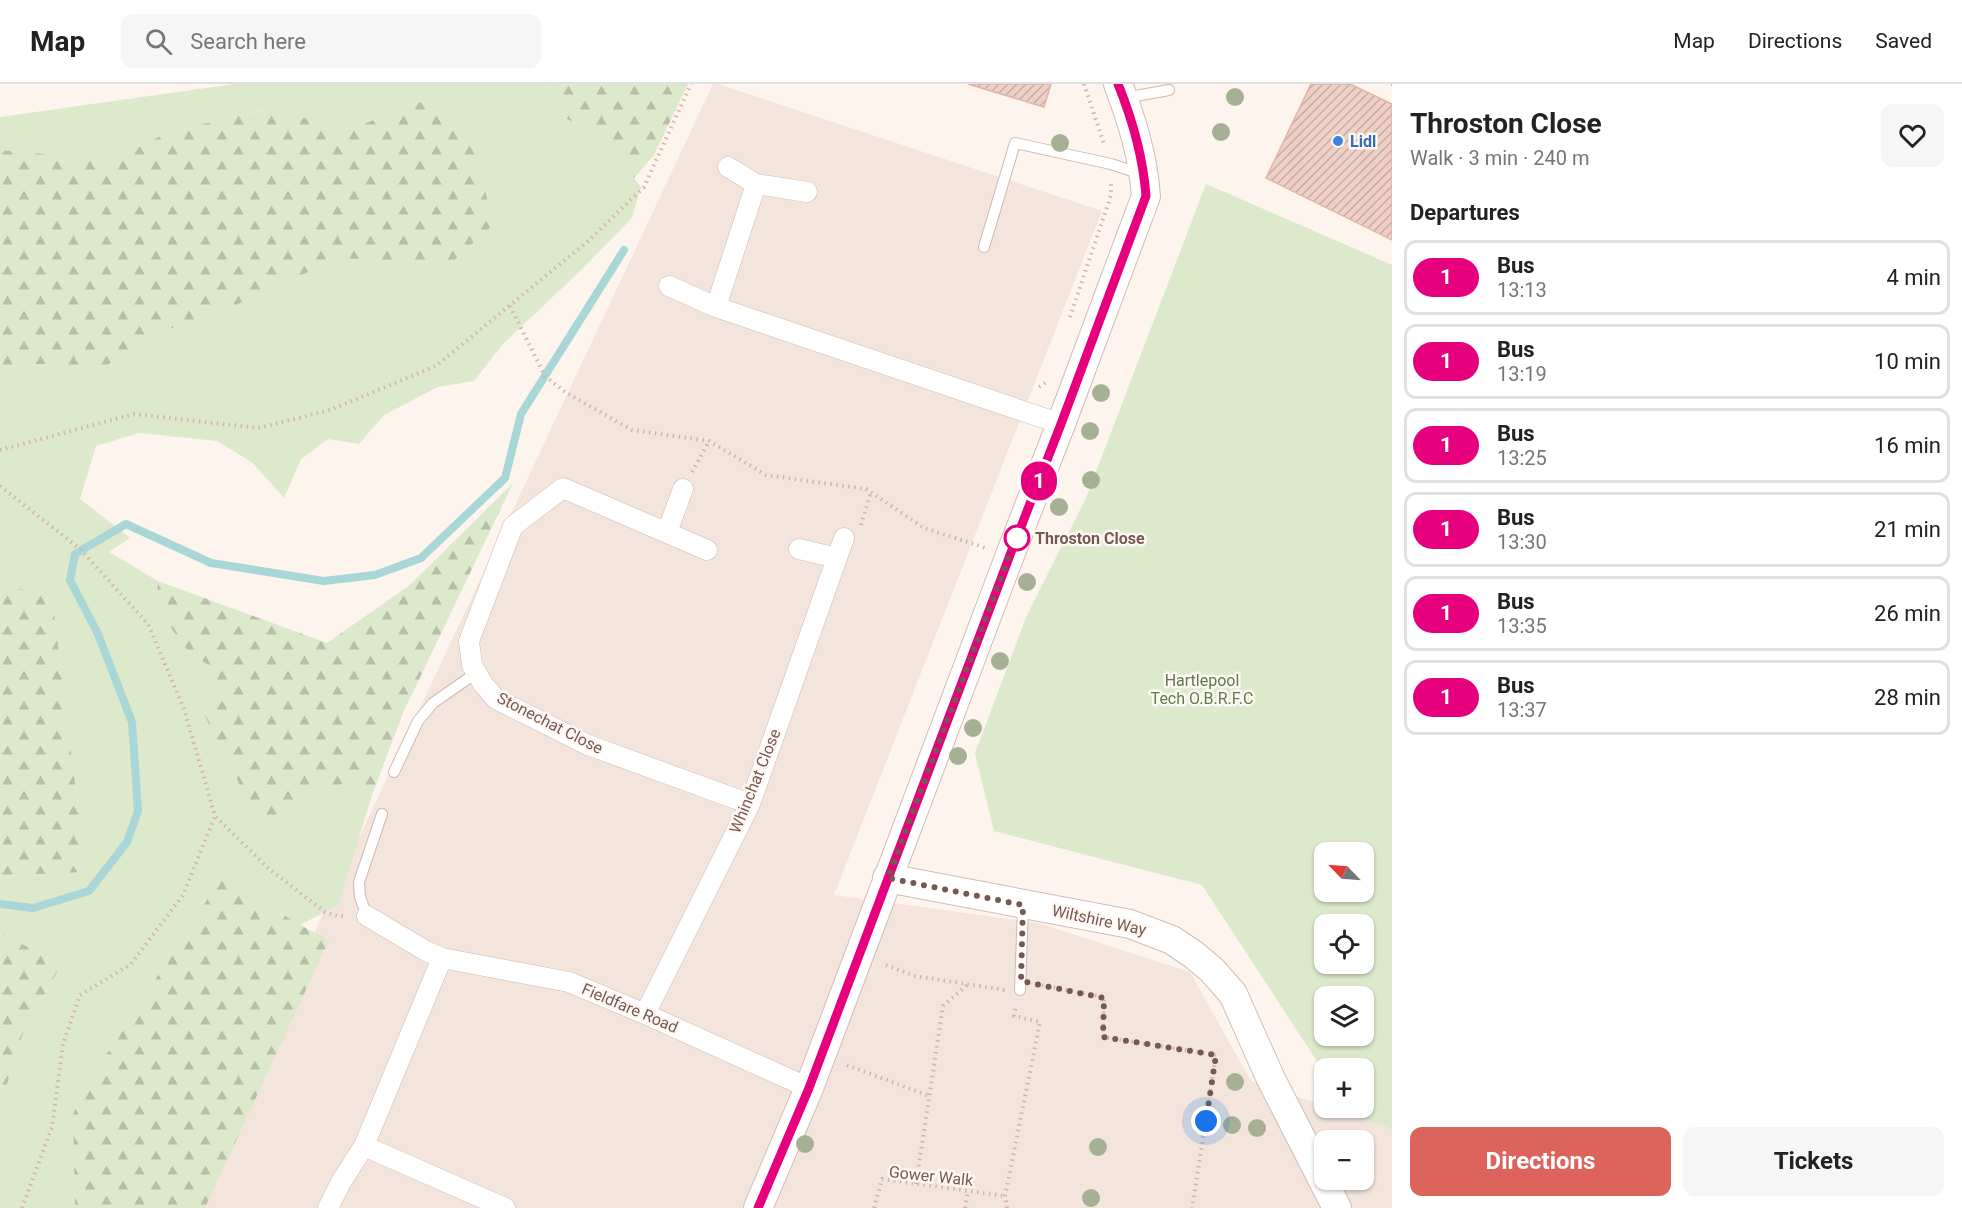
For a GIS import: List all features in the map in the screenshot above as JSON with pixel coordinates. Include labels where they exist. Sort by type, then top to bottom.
[{"type":"street","points":[[758,1208],[809,1088],[1146,196],[1134,127],[1121,91]]},
{"type":"street","points":[[728,167],[756,184],[807,192]]},
{"type":"street","points":[[716,307],[756,184]]},
{"type":"street","points":[[669,286],[716,307],[1061,424]]},
{"type":"street","name":"Stonechat Close","points":[[707,550],[563,488],[513,526],[469,641],[472,665],[483,684],[496,699],[588,745],[750,804]]},
{"type":"street","points":[[667,532],[683,489]]},
{"type":"street","name":"Whinchat Close","points":[[645,1014],[750,804],[844,538]]},
{"type":"street","points":[[799,549],[837,558]]},
{"type":"street","name":"Wiltshire Way","points":[[888,878],[1130,924],[1172,940],[1212,970],[1233,994],[1270,1077],[1337,1208]]},
{"type":"street","name":"Fieldfare Road","points":[[367,916],[442,958],[569,982],[809,1088]]},
{"type":"street","points":[[328,1208],[341,1182],[364,1146],[442,958]]},
{"type":"street","points":[[364,1146],[505,1208]]},
{"type":"lane","points":[[1121,91],[1169,90]]},
{"type":"lane","points":[[984,247],[1016,143],[1111,164],[1144,175]]},
{"type":"lane","points":[[394,772],[418,721],[433,703],[476,673]]},
{"type":"lane","points":[[367,916],[360,897],[359,882],[382,814]]},
{"type":"lane","points":[[1020,988],[1023,905]]},
{"type":"path","points":[[0,450],[134,414],[258,428],[330,410],[436,366],[586,242],[644,187],[692,84]]},
{"type":"path","points":[[1067,325],[1110,195],[1111,164],[1084,84]]},
{"type":"path","points":[[510,306],[545,376],[565,392],[632,430],[709,441],[766,475],[866,489],[924,528],[1010,555]]},
{"type":"path","points":[[1039,387],[1048,382],[1052,370]]},
{"type":"path","points":[[683,489],[709,441]]},
{"type":"path","points":[[0,486],[80,549],[148,624],[184,709],[215,816],[268,868],[325,912],[337,916],[367,916]]},
{"type":"path","points":[[844,538],[862,524],[871,492]]},
{"type":"path","points":[[22,1208],[52,1127],[63,1044],[80,994],[131,964],[183,894],[215,816]]},
{"type":"path","points":[[886,965],[915,976],[968,984],[1104,998],[1103,1037],[1216,1055],[1192,1208]]},
{"type":"path","points":[[916,1184],[943,1006],[968,984]]},
{"type":"path","points":[[1007,1208],[1005,1196],[1040,1022],[1014,1016],[1020,988]]},
{"type":"path","points":[[847,1065],[929,1096]]},
{"type":"path","name":"Gower Walk","points":[[874,1208],[882,1179],[1005,1196]]},
{"type":"path","points":[[965,1208],[968,1191]]},
{"type":"shaded area","points":[[713,84],[1102,211],[834,895],[1038,923],[1190,972],[1251,1081],[1314,1102],[1314,1118],[1360,1118],[1392,1129],[1392,1208],[185,1208]]},
{"type":"green space","points":[[235,84],[548,84],[565,118],[605,139],[641,187],[632,218],[502,345],[474,381],[438,387],[384,415],[359,444],[328,439],[301,459],[284,498],[253,463],[217,441],[139,433],[96,446],[80,499],[130,538],[109,552],[158,581],[156,607],[187,650],[219,673],[279,821],[308,791],[359,781],[372,795],[338,905],[300,925],[222,878],[86,1086],[73,1114],[75,1208],[0,1208],[0,1106],[23,1033],[61,965],[0,932],[0,876],[86,872],[52,596],[0,584],[0,379],[36,364],[106,366],[157,332],[203,320],[339,257],[450,264],[429,99],[350,129],[267,109],[168,132],[114,160],[0,150],[0,117]]},
{"type":"green space","points":[[548,84],[688,84],[654,155],[634,178],[605,139],[565,118]]},
{"type":"green space","points":[[429,99],[472,131],[493,225],[450,264],[339,258],[203,320],[157,332],[106,366],[36,364],[0,379],[0,150],[114,160],[168,132],[268,109],[350,129]]},
{"type":"green space","name":"Hartlepool Tech O.B.R.F.C","points":[[1206,184],[1392,265],[1392,1129],[1359,1118],[1374,1118],[1374,1058],[1315,1058],[1202,885],[994,831],[975,753],[1027,615],[1086,498]]},
{"type":"green space","points":[[513,483],[403,713],[372,795],[359,781],[308,791],[279,821],[260,825],[205,716],[219,673],[187,650],[156,607],[158,581],[327,643],[410,585]]},
{"type":"green space","points":[[0,584],[52,596],[86,872],[0,876]]},
{"type":"green space","points":[[222,877],[329,940],[205,1208],[75,1208],[73,1114],[86,1086]]},
{"type":"green space","points":[[0,932],[61,965],[23,1033],[0,1106]]},
{"type":"building","points":[[968,84],[1051,84],[1044,107]]},
{"type":"building","name":"Lidl","points":[[1311,84],[1350,84],[1392,104],[1392,240],[1266,178]]},
{"type":"waterway","points":[[0,904],[33,908],[89,891],[127,842],[138,811],[132,722],[98,634],[70,580],[75,554],[126,524],[211,563],[324,581],[375,575],[421,558],[505,478],[521,414],[624,250]]},
{"type":"bus line","name":"1","points":[[758,1208],[809,1088],[1146,196],[1143,168],[1134,127],[1118,84]]},
{"type":"place","name":"Lidl","points":[[1338,141]]},
{"type":"place","name":"Throston Close","points":[[1017,538]]},
{"type":"route","points":[[1017,538],[1018,533],[888,878],[1023,905],[1021,981],[1104,998],[1103,1037],[1216,1055],[1206,1121]]}]
